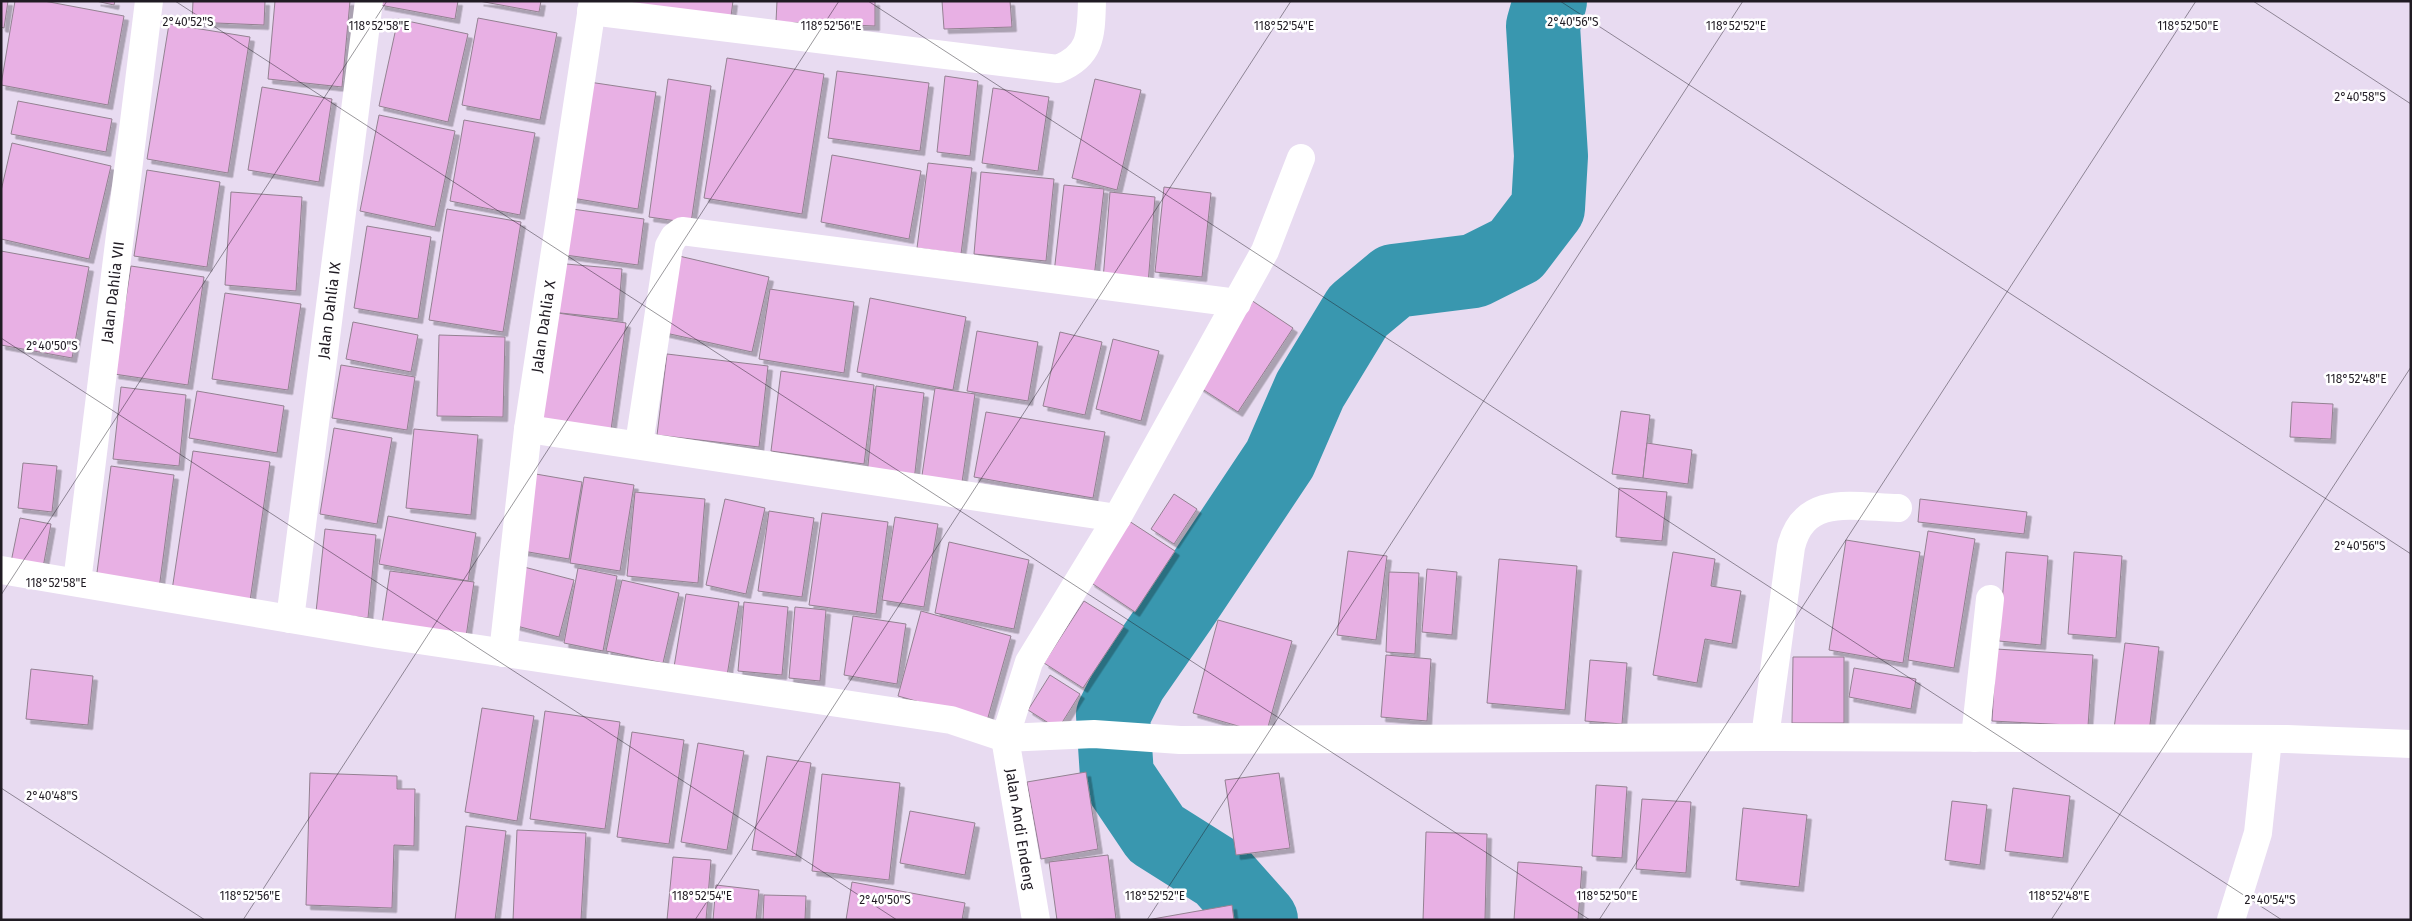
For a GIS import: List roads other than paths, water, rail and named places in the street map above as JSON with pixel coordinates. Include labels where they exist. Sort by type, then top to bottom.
[{"type":"street","name":"Jalan Dahlia VII","points":[[76,582],[149,1]]},
{"type":"street","name":"Jalan Dahlia IX","points":[[290,619],[369,1]]},
{"type":"street","points":[[592,6],[1058,70],[1075,62],[1091,35],[1092,1]]},
{"type":"street","name":"Jalan Dahlia X","points":[[502,653],[528,429],[592,6]]},
{"type":"street","points":[[1006,738],[1028,662],[1117,518],[1237,303],[1265,251],[1301,158]]},
{"type":"street","points":[[639,444],[669,246],[674,237],[682,232],[1237,303]]},
{"type":"street","points":[[528,429],[639,444],[1117,518]]},
{"type":"street","points":[[1765,737],[1792,547],[1801,523],[1814,512],[1827,506],[1898,508]]},
{"type":"street","points":[[1,570],[502,653],[951,720],[1006,738],[1094,734],[1180,740],[1765,737],[2268,740],[2411,744]]},
{"type":"street","points":[[1975,738],[1990,599]]},
{"type":"street","name":"Jalan Andi Endeng","points":[[1006,738],[1036,920]]},
{"type":"street","points":[[2231,920],[2258,832],[2268,740]]},
{"type":"waterway","points":[[1261,920],[1221,875],[1156,834],[1117,776],[1113,715],[1130,681],[1280,459],[1310,390],[1358,311],[1394,281],[1474,271],[1516,250],[1548,208],[1551,156],[1543,26],[1550,1]]}]
